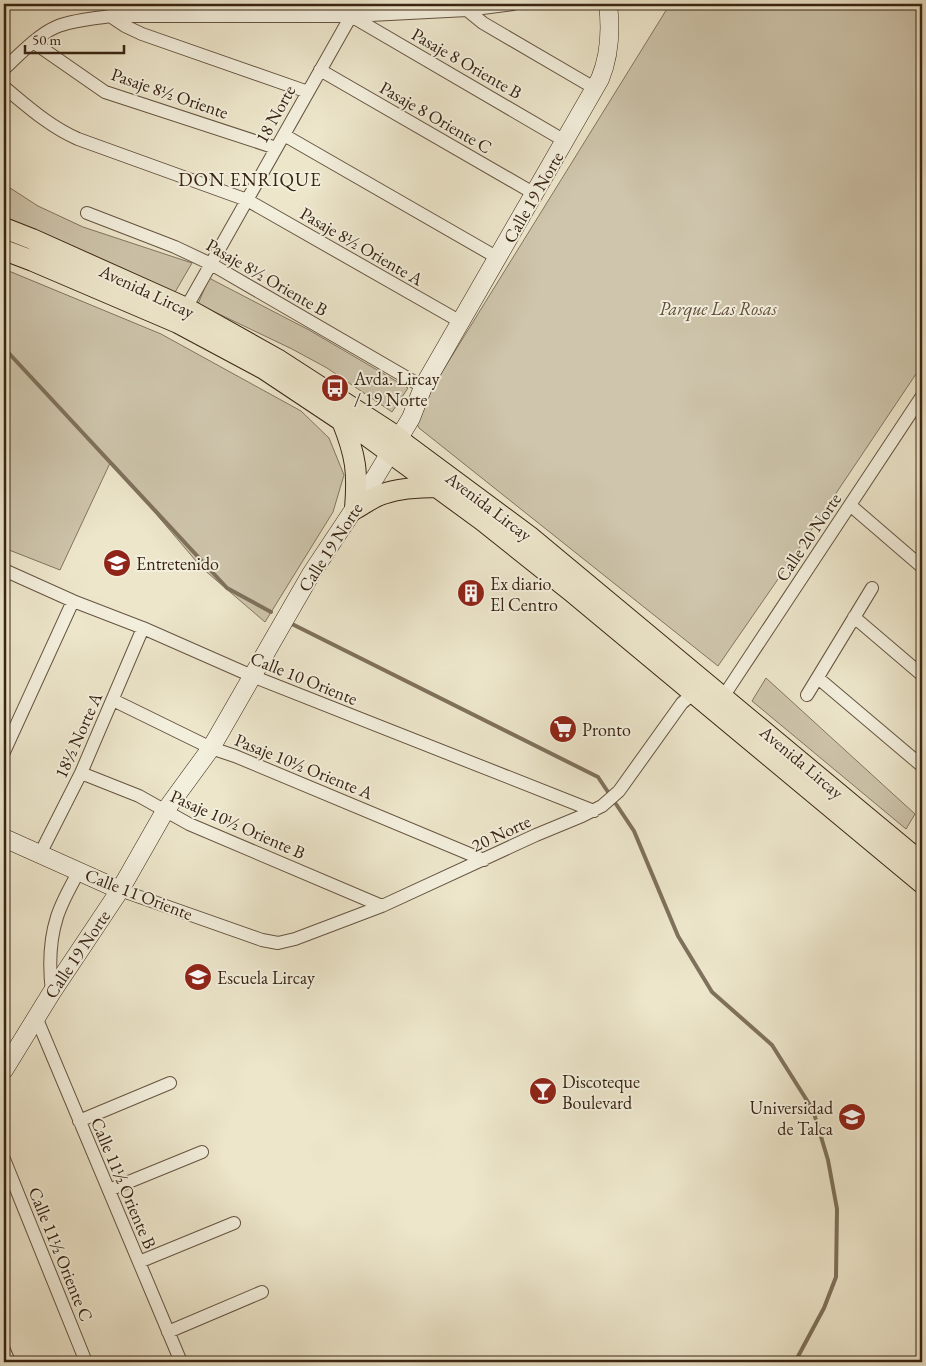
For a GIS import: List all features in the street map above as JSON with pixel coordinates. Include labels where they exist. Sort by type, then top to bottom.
[{"type":"main road","name":"Avenida Lircay","points":[[4,228],[186,308],[277,359],[394,445],[438,487],[558,581],[922,883]]},
{"type":"main road","name":"Avenida Lircay","points":[[4,250],[178,323],[264,369],[363,434],[394,445],[405,444],[530,536],[922,863]]},
{"type":"main road","points":[[342,421],[352,447],[356,469],[355,509]]},
{"type":"main road","points":[[355,509],[381,495],[391,492],[404,489],[438,487]]},
{"type":"street","points":[[4,69],[33,42],[55,27],[110,16],[351,16],[467,10],[512,4]]},
{"type":"street","name":"Calle 19 Norte","points":[[4,1070],[52,992],[120,890],[165,811],[211,748],[311,574],[355,509],[411,418],[423,387],[596,89],[607,57],[608,4]]},
{"type":"street","points":[[467,10],[483,23],[596,89]]},
{"type":"street","points":[[110,16],[142,34],[308,92]]},
{"type":"street","name":"18 Norte","points":[[186,308],[351,16]]},
{"type":"street","name":"Pasaje 8 Oriente B","points":[[351,16],[565,141]]},
{"type":"street","name":"Pasaje 8½ Oriente","points":[[33,42],[105,92],[276,148]]},
{"type":"street","name":"Pasaje 8 Oriente C","points":[[320,70],[535,194]]},
{"type":"street","name":"Pasaje 8½ Oriente A","points":[[4,87],[46,121],[70,136],[247,200],[461,322]]},
{"type":"street","points":[[284,135],[498,258]]},
{"type":"street","name":"Pasaje 8½ Oriente B","points":[[87,213],[211,264],[423,387]]},
{"type":"street","name":"Calle 20 Norte","points":[[723,696],[922,397]]},
{"type":"street","points":[[850,505],[922,567]]},
{"type":"street","name":"Calle 10 Oriente","points":[[4,570],[252,676],[594,810]]},
{"type":"street","points":[[807,696],[872,588]]},
{"type":"street","points":[[4,752],[73,601]]},
{"type":"street","points":[[854,617],[922,675]]},
{"type":"street","name":"18½ Norte A","points":[[40,854],[81,773],[143,628]]},
{"type":"street","points":[[818,678],[922,766]]},
{"type":"street","name":"20 Norte","points":[[278,943],[295,939],[382,906],[602,806],[619,791],[682,703],[694,693]]},
{"type":"street","name":"Pasaje 10½ Oriente A","points":[[113,700],[211,748],[235,756],[484,860]]},
{"type":"street","name":"Pasaje 10½ Oriente B","points":[[81,773],[139,796],[189,824],[382,906]]},
{"type":"street","name":"Calle 11 Oriente","points":[[6,843],[40,854],[120,890],[262,940],[278,943]]},
{"type":"street","points":[[52,992],[50,962],[53,932],[62,903],[79,871]]},
{"type":"street","name":"Calle 11½ Oriente B","points":[[36,1017],[181,1362]]},
{"type":"street","points":[[80,1121],[170,1083]]},
{"type":"street","points":[[109,1190],[202,1152]]},
{"type":"street","name":"Calle 11½ Oriente C","points":[[4,1159],[86,1362]]},
{"type":"street","points":[[138,1262],[234,1223]]},
{"type":"street","points":[[168,1332],[262,1292]]},
{"type":"street","points":[[4,1350],[9,1362]]},
{"type":"green space","name":"Parque Las Rosas","points":[[670,4],[922,4],[922,365],[718,666],[419,428],[415,420],[416,414]]},
{"type":"green space","points":[[4,184],[38,206],[83,227],[192,263],[174,294],[4,220]]},
{"type":"green space","points":[[4,269],[161,334],[301,411],[329,438],[344,475],[333,512],[265,622],[202,568],[111,461],[60,570],[4,548]]},
{"type":"green space","points":[[209,278],[309,330],[408,388],[392,412],[327,368],[198,304]]},
{"type":"green space","points":[[766,678],[915,814],[906,829],[752,701]]},
{"type":"waterway","points":[[4,348],[227,588],[271,612]]},
{"type":"waterway","points":[[292,624],[598,777],[608,792]]},
{"type":"waterway","points":[[616,804],[634,831],[678,936],[712,992],[772,1045],[813,1110],[828,1160],[837,1209],[836,1277],[824,1308],[795,1362]]},
{"type":"place","name":"Avda. Lircay / 19 Norte","points":[[335,388]]},
{"type":"place","name":"Entretenido","points":[[117,563]]},
{"type":"place","name":"Ex diario El Centro","points":[[471,593]]},
{"type":"place","name":"Pronto","points":[[563,729]]},
{"type":"place","name":"Escuela Lircay","points":[[198,977]]},
{"type":"place","name":"Discoteque Boulevard","points":[[543,1091]]},
{"type":"place","name":"Universidad de Talca","points":[[852,1117]]},
{"type":"district","name":"DON ENRIQUE","points":[[250,179]]}]
